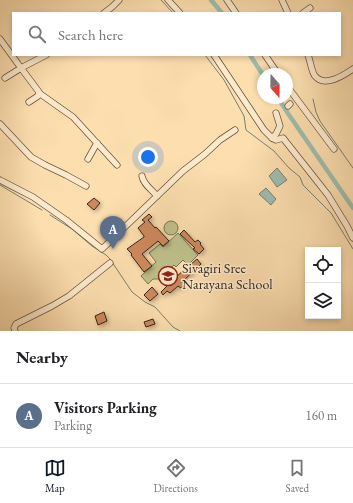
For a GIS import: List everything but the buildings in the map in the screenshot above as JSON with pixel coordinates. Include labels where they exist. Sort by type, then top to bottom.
[{"type":"street","points":[[105,12],[119,0]]},
{"type":"street","points":[[168,0],[179,12]]},
{"type":"street","points":[[227,0],[235,12]]},
{"type":"street","points":[[282,0],[288,12]]},
{"type":"street","points":[[304,12],[310,8]]},
{"type":"street","points":[[0,39],[12,56]]},
{"type":"street","points":[[12,56],[39,93],[74,117],[117,165]]},
{"type":"street","points":[[5,78],[44,56]]},
{"type":"street","points":[[215,56],[264,130],[276,140],[283,138],[328,195],[353,238]]},
{"type":"street","points":[[266,56],[274,68]]},
{"type":"street","points":[[308,56],[315,76],[327,82],[353,69]]},
{"type":"street","points":[[29,102],[38,96],[39,93]]},
{"type":"street","points":[[293,94],[334,149]]},
{"type":"street","points":[[272,138],[280,126],[276,113]]},
{"type":"street","points":[[0,124],[31,156],[86,186]]},
{"type":"street","points":[[0,180],[32,197],[66,220],[102,249],[182,171],[205,154],[220,140],[235,130]]},
{"type":"street","points":[[88,159],[97,143]]},
{"type":"street","points":[[142,176],[144,182],[157,196]]},
{"type":"street","points":[[15,331],[14,328],[16,324],[69,296],[110,262]]},
{"type":"green space","points":[[168,221],[174,221],[178,225],[178,231],[174,235],[168,235],[164,231],[164,225]]},
{"type":"green space","points":[[178,233],[198,255],[188,265],[183,260],[176,267],[174,265],[159,279],[153,279],[148,284],[141,276],[156,262],[149,253],[160,244],[163,247]]},
{"type":"shaded area","points":[[277,168],[287,180],[277,187],[269,176]]},
{"type":"shaded area","points":[[266,188],[276,199],[271,205],[259,194]]},
{"type":"waterway","points":[[161,0],[172,12]]},
{"type":"waterway","points":[[211,0],[221,12]]},
{"type":"waterway","points":[[206,56],[224,80],[244,116],[246,130],[274,151],[289,168],[300,177],[303,185],[331,213],[353,249]]},
{"type":"waterway","points":[[251,56],[258,68]]},
{"type":"waterway","points":[[313,99],[320,121],[353,168]]},
{"type":"waterway","points":[[282,104],[353,208]]},
{"type":"waterway","points":[[0,185],[42,210]]},
{"type":"waterway","points":[[50,215],[72,229],[92,246],[106,255],[132,292],[145,302],[155,307],[173,327],[180,331]]},
{"type":"place","name":"Visitors Parking","points":[[113,249]]},
{"type":"place","name":"Sivagiri Sree Narayana School","points":[[168,276]]}]
